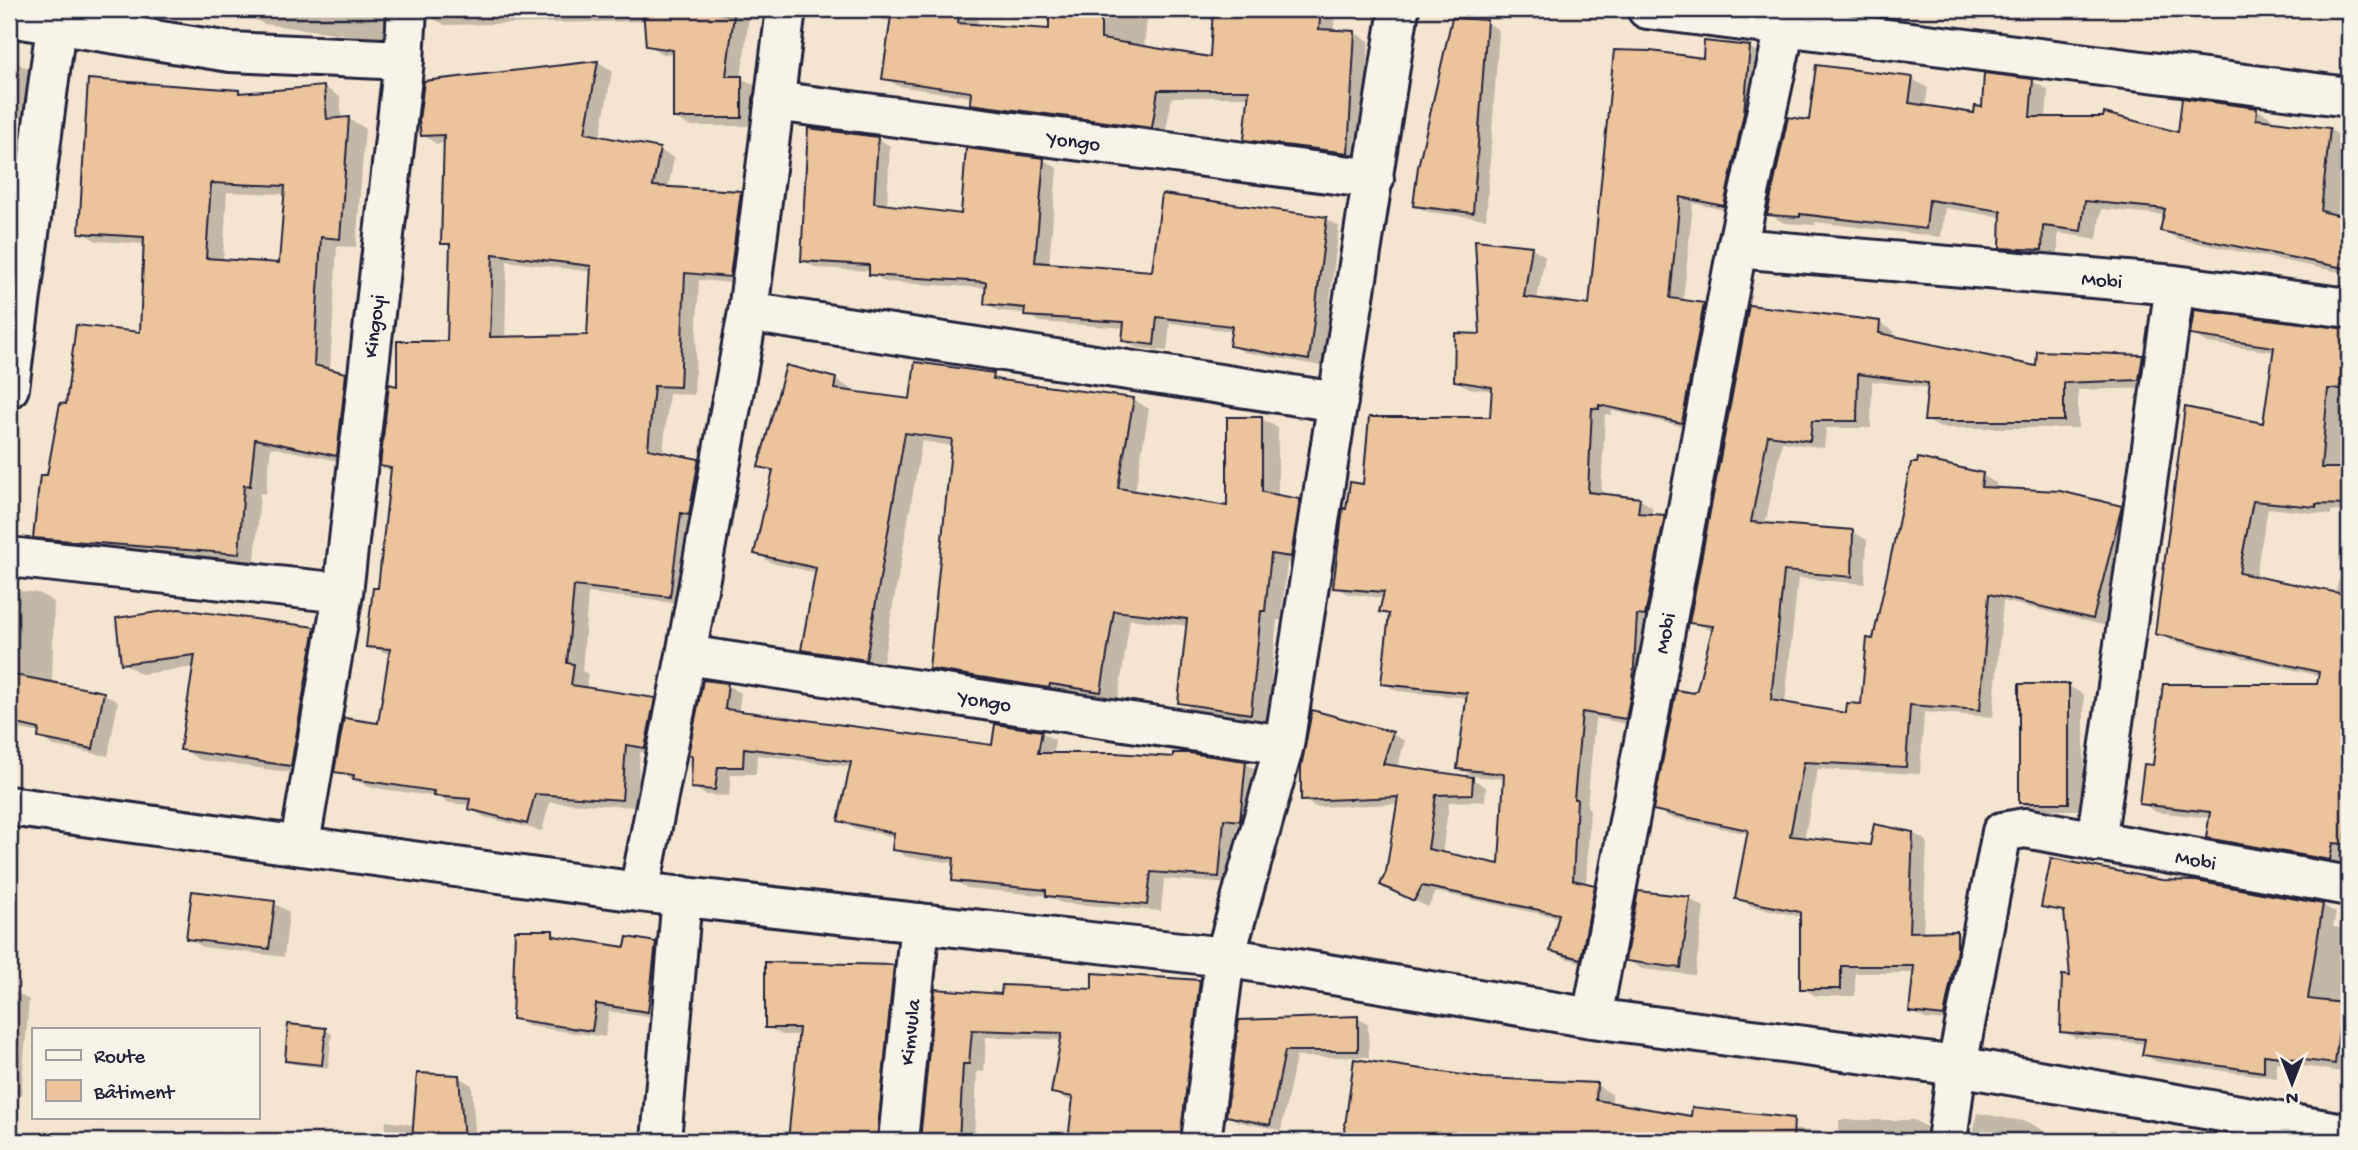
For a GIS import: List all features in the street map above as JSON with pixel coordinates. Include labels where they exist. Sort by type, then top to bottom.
[{"type":"street","name":"Kingoyi","points":[[300,843],[342,593],[404,60],[407,9]]},
{"type":"street","points":[[639,892],[687,655],[748,312],[786,9]]},
{"type":"street","points":[[1201,1141],[1225,957],[1284,745],[1399,9]]},
{"type":"street","points":[[1647,9],[2349,97]]},
{"type":"street","points":[[9,17],[230,51],[404,60]]},
{"type":"street","points":[[10,368],[56,25]]},
{"type":"street","name":"Mobi","points":[[1592,1018],[1737,248],[1784,27]]},
{"type":"street","name":"Yongo","points":[[774,102],[1374,179]]},
{"type":"street","name":"Mobi","points":[[1737,248],[2175,285],[2349,308]]},
{"type":"street","points":[[2096,842],[2126,615],[2175,285]]},
{"type":"street","points":[[748,312],[1338,402]]},
{"type":"street","points":[[9,557],[342,593]]},
{"type":"street","name":"Yongo","points":[[687,655],[1284,745]]},
{"type":"street","points":[[9,806],[300,843],[639,892],[1225,957],[1592,1018],[1957,1066],[2349,1134]]},
{"type":"street","name":"Mobi","points":[[1957,1066],[2003,832],[2025,828],[2349,886]]},
{"type":"street","points":[[661,1141],[682,897]]},
{"type":"street","name":"Kimvula","points":[[898,1141],[920,923]]},
{"type":"street","points":[[1947,1141],[1957,1066]]},
{"type":"building","points":[[643,9],[688,9],[734,15],[726,76],[742,76],[742,118],[673,118],[673,50],[646,46]]},
{"type":"building","points":[[892,9],[960,9],[958,23],[1049,29],[1049,9],[1101,9],[1101,39],[1210,57],[1213,9],[1321,9],[1319,29],[1355,31],[1348,153],[1244,140],[1249,90],[1158,90],[1152,128],[970,104],[971,92],[882,79]]},
{"type":"building","points":[[1452,18],[1487,20],[1473,213],[1413,206],[1418,167]]},
{"type":"building","points":[[1704,41],[1750,46],[1744,113],[1724,206],[1680,197],[1670,298],[1704,303],[1682,423],[1599,405],[1599,409],[1592,408],[1588,492],[1640,498],[1638,513],[1665,515],[1645,616],[1637,615],[1633,683],[1626,719],[1582,712],[1574,799],[1577,799],[1573,880],[1595,885],[1581,959],[1550,951],[1559,914],[1422,886],[1414,901],[1380,885],[1386,872],[1398,797],[1301,801],[1301,767],[1312,710],[1393,732],[1383,764],[1473,777],[1472,794],[1436,795],[1428,849],[1499,864],[1504,774],[1457,769],[1467,693],[1381,684],[1389,614],[1379,612],[1384,592],[1333,588],[1343,508],[1346,509],[1350,482],[1363,484],[1369,417],[1490,417],[1492,387],[1454,381],[1455,333],[1480,334],[1475,240],[1532,246],[1524,297],[1589,305],[1614,50],[1651,51],[1703,58]]},
{"type":"building","points":[[598,61],[585,133],[660,148],[653,186],[741,191],[730,277],[685,273],[680,387],[654,386],[648,449],[699,459],[689,515],[681,513],[670,597],[574,586],[567,663],[574,664],[571,685],[655,698],[645,748],[626,745],[622,800],[535,794],[527,824],[468,809],[470,799],[433,796],[434,791],[353,779],[354,775],[334,772],[344,718],[378,723],[390,649],[366,647],[373,588],[378,588],[391,468],[380,466],[389,384],[397,386],[397,341],[447,341],[450,244],[441,244],[444,135],[421,136],[419,120],[424,81]],"holes":[[[493,254],[591,266],[587,335],[490,337]]]},
{"type":"building","points":[[1816,65],[1913,77],[1909,103],[1974,113],[1975,106],[1982,107],[1984,73],[2033,79],[2030,117],[2103,117],[2104,113],[2178,132],[2182,98],[2257,108],[2256,119],[2330,128],[2321,211],[2349,218],[2349,269],[2160,231],[2165,209],[2085,201],[2081,231],[2043,226],[2042,250],[2000,248],[2001,211],[1929,200],[1926,229],[1800,214],[1800,217],[1767,215],[1788,117],[1809,120]]},
{"type":"building","points":[[88,79],[239,90],[239,93],[324,86],[327,119],[349,117],[340,239],[321,237],[314,365],[346,373],[337,456],[255,439],[250,486],[244,485],[239,554],[33,538],[40,475],[47,475],[60,403],[66,404],[76,325],[140,332],[144,237],[79,233]],"holes":[[[211,183],[285,186],[279,263],[206,258]]]},
{"type":"building","points":[[808,128],[878,137],[874,203],[961,214],[966,148],[1044,158],[1035,262],[1152,271],[1162,194],[1327,217],[1309,360],[1229,346],[1232,326],[1157,317],[1154,345],[1122,341],[1124,322],[1024,316],[1025,308],[984,304],[986,282],[869,275],[869,265],[801,261]]},
{"type":"building","points":[[1749,305],[1880,321],[1879,333],[2036,366],[2037,351],[2143,355],[2139,380],[2064,383],[2064,421],[1924,421],[1928,383],[1858,374],[1857,421],[1812,421],[1810,441],[1768,435],[1751,522],[1853,530],[1852,577],[1784,571],[1771,700],[1846,713],[1847,703],[1861,704],[1867,638],[1873,639],[1911,463],[1917,463],[1918,458],[1983,473],[1981,487],[2060,491],[2122,506],[2093,619],[1989,594],[1980,710],[1910,705],[1906,767],[1804,762],[1790,836],[1870,845],[1874,824],[1913,832],[1909,932],[1957,931],[1957,949],[1944,1016],[1909,1012],[1914,966],[1841,966],[1841,989],[1800,989],[1800,912],[1735,899],[1748,830],[1653,810],[1676,690],[1694,693],[1697,689],[1713,626],[1689,623]]},
{"type":"building","points":[[2194,310],[2349,329],[2349,358],[2342,357],[2340,389],[2328,389],[2321,468],[2349,468],[2349,505],[2316,504],[2316,507],[2253,501],[2239,573],[2349,595],[2349,785],[2345,844],[2333,843],[2330,860],[2206,838],[2210,812],[2139,804],[2144,764],[2153,765],[2163,684],[2317,684],[2319,672],[2155,634],[2185,407],[2263,423],[2274,347],[2190,335]]},
{"type":"building","points":[[915,362],[994,373],[993,379],[1134,398],[1118,488],[1227,506],[1227,417],[1262,417],[1262,492],[1300,499],[1291,557],[1271,554],[1265,611],[1261,611],[1251,714],[1178,703],[1187,619],[1114,611],[1101,692],[1050,684],[1049,688],[929,669],[952,439],[905,433],[866,660],[801,650],[816,568],[754,554],[773,470],[758,467],[786,365],[836,378],[834,389],[910,399]]},
{"type":"building","points":[[179,609],[315,627],[291,766],[180,750],[195,655],[121,664],[116,618]]},
{"type":"building","points":[[9,674],[104,692],[93,749],[38,738],[39,729],[9,722]]},
{"type":"building","points":[[703,680],[728,683],[725,709],[992,745],[995,724],[1042,731],[1038,753],[1115,753],[1173,757],[1173,753],[1189,753],[1246,761],[1240,821],[1224,819],[1219,877],[1151,872],[1147,905],[1046,896],[1046,890],[952,881],[954,858],[892,850],[894,833],[838,821],[851,762],[744,748],[743,767],[718,767],[715,790],[691,788],[692,756],[688,755]]},
{"type":"building","points":[[2019,684],[2069,684],[2069,803],[2019,803]]},
{"type":"building","points":[[2051,858],[2162,880],[2196,881],[2323,904],[2308,999],[2342,1003],[2335,1064],[2264,1055],[2264,1072],[2142,1055],[2145,1039],[2060,1032],[2062,975],[2070,976],[2064,911],[2041,907]]},
{"type":"building","points":[[192,891],[275,901],[269,949],[186,939]]},
{"type":"building","points":[[1638,891],[1690,897],[1681,968],[1625,961]]},
{"type":"building","points":[[515,930],[553,930],[553,936],[625,947],[627,937],[656,942],[648,1012],[596,1004],[592,1031],[512,1019]]},
{"type":"building","points":[[765,962],[894,965],[877,1141],[788,1141],[799,1028],[765,1028]]},
{"type":"building","points":[[1092,973],[1200,980],[1180,1141],[1068,1141],[1073,1097],[1051,1093],[1062,1033],[972,1030],[969,1064],[963,1064],[959,1141],[920,1141],[935,989],[1001,994],[1002,985],[1092,989]]},
{"type":"building","points":[[1358,1016],[1358,1051],[1285,1051],[1270,1125],[1226,1116],[1239,1020]]},
{"type":"building","points":[[288,1024],[326,1028],[322,1065],[285,1061]]},
{"type":"building","points":[[1354,1059],[1483,1078],[1597,1083],[1596,1100],[1691,1116],[1692,1107],[1794,1118],[1793,1141],[1343,1141]]},
{"type":"building","points":[[417,1073],[459,1075],[464,1141],[412,1141]]}]
